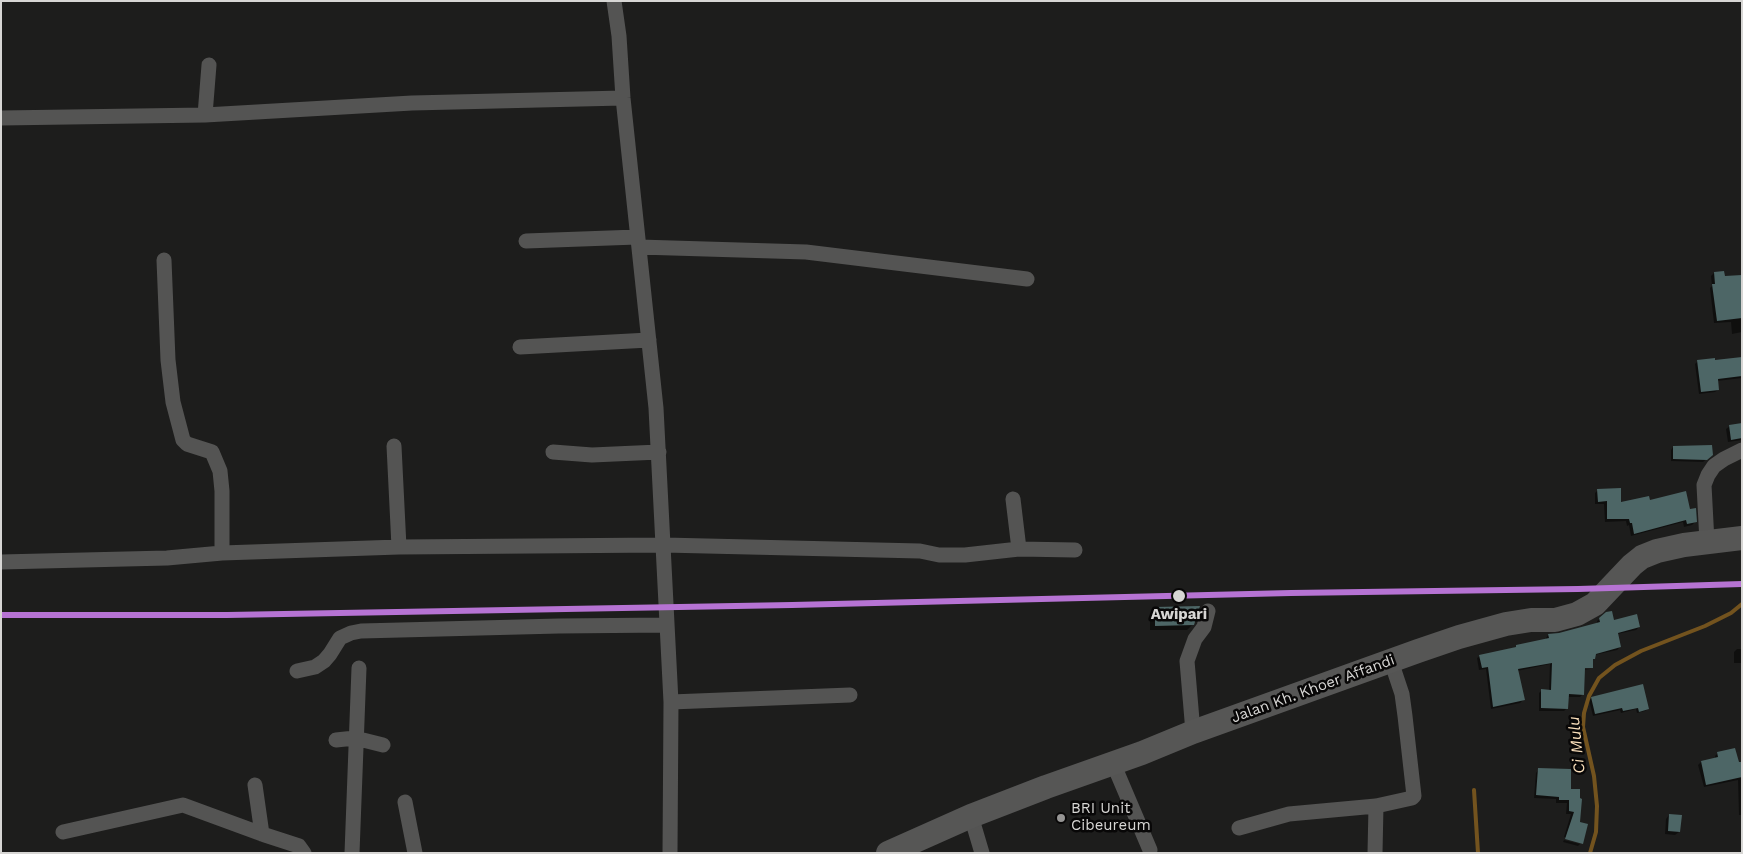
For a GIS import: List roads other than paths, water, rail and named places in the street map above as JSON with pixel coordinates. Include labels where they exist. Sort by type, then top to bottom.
[{"type":"main road","name":"Jalan Kh. Khoer Affandi","points":[[888,853],[972,816],[1046,787],[1391,661],[1487,629],[1531,620],[1554,620],[1577,614],[1595,604],[1642,557],[1670,548],[1737,539]]},
{"type":"street","points":[[614,1],[619,36],[623,98],[659,452],[671,702],[670,853]]},
{"type":"street","points":[[205,116],[208,64]]},
{"type":"street","points":[[1,118],[205,116],[412,103],[623,98]]},
{"type":"street","points":[[526,241],[638,242],[806,252],[1027,279]]},
{"type":"street","points":[[164,260],[168,360],[173,402],[183,440],[187,444],[212,452],[218,466],[222,491],[222,553]]},
{"type":"street","points":[[520,347],[649,340]]},
{"type":"street","points":[[394,446],[399,547]]},
{"type":"street","points":[[1707,542],[1704,485],[1714,466],[1742,450]]},
{"type":"street","points":[[553,452],[592,456],[659,452]]},
{"type":"street","points":[[1013,499],[1019,549]]},
{"type":"street","points":[[1,562],[167,558],[222,553],[399,547],[664,552],[920,551],[939,555],[965,555],[1019,549],[1075,550]]},
{"type":"street","points":[[1193,732],[1187,661],[1195,639],[1204,627],[1208,611]]},
{"type":"street","points":[[297,671],[315,667],[327,657],[340,638],[361,631],[666,621]]},
{"type":"street","points":[[1239,828],[1289,814],[1376,806],[1410,800],[1414,796],[1402,694],[1391,661]]},
{"type":"street","points":[[352,853],[359,668]]},
{"type":"street","points":[[671,702],[850,695]]},
{"type":"street","points":[[336,740],[356,738],[383,745]]},
{"type":"street","points":[[1113,763],[1150,850]]},
{"type":"street","points":[[255,785],[262,834]]},
{"type":"street","points":[[405,802],[415,853]]},
{"type":"street","points":[[63,832],[183,806],[299,846],[304,853]]},
{"type":"street","points":[[1376,806],[1376,853]]},
{"type":"street","points":[[972,816],[982,853]]},
{"type":"waterway","name":"Ci Mulu","points":[[1590,853],[1596,832],[1597,806],[1594,776],[1583,727],[1584,713],[1589,696],[1599,678],[1615,665],[1641,651],[1705,626],[1731,613],[1742,604]]},
{"type":"waterway","points":[[1474,790],[1478,853]]},
{"type":"place","name":"Awipari","points":[[1179,596]]},
{"type":"place","name":"BRI Unit Cibeureum","points":[[1061,818]]}]
